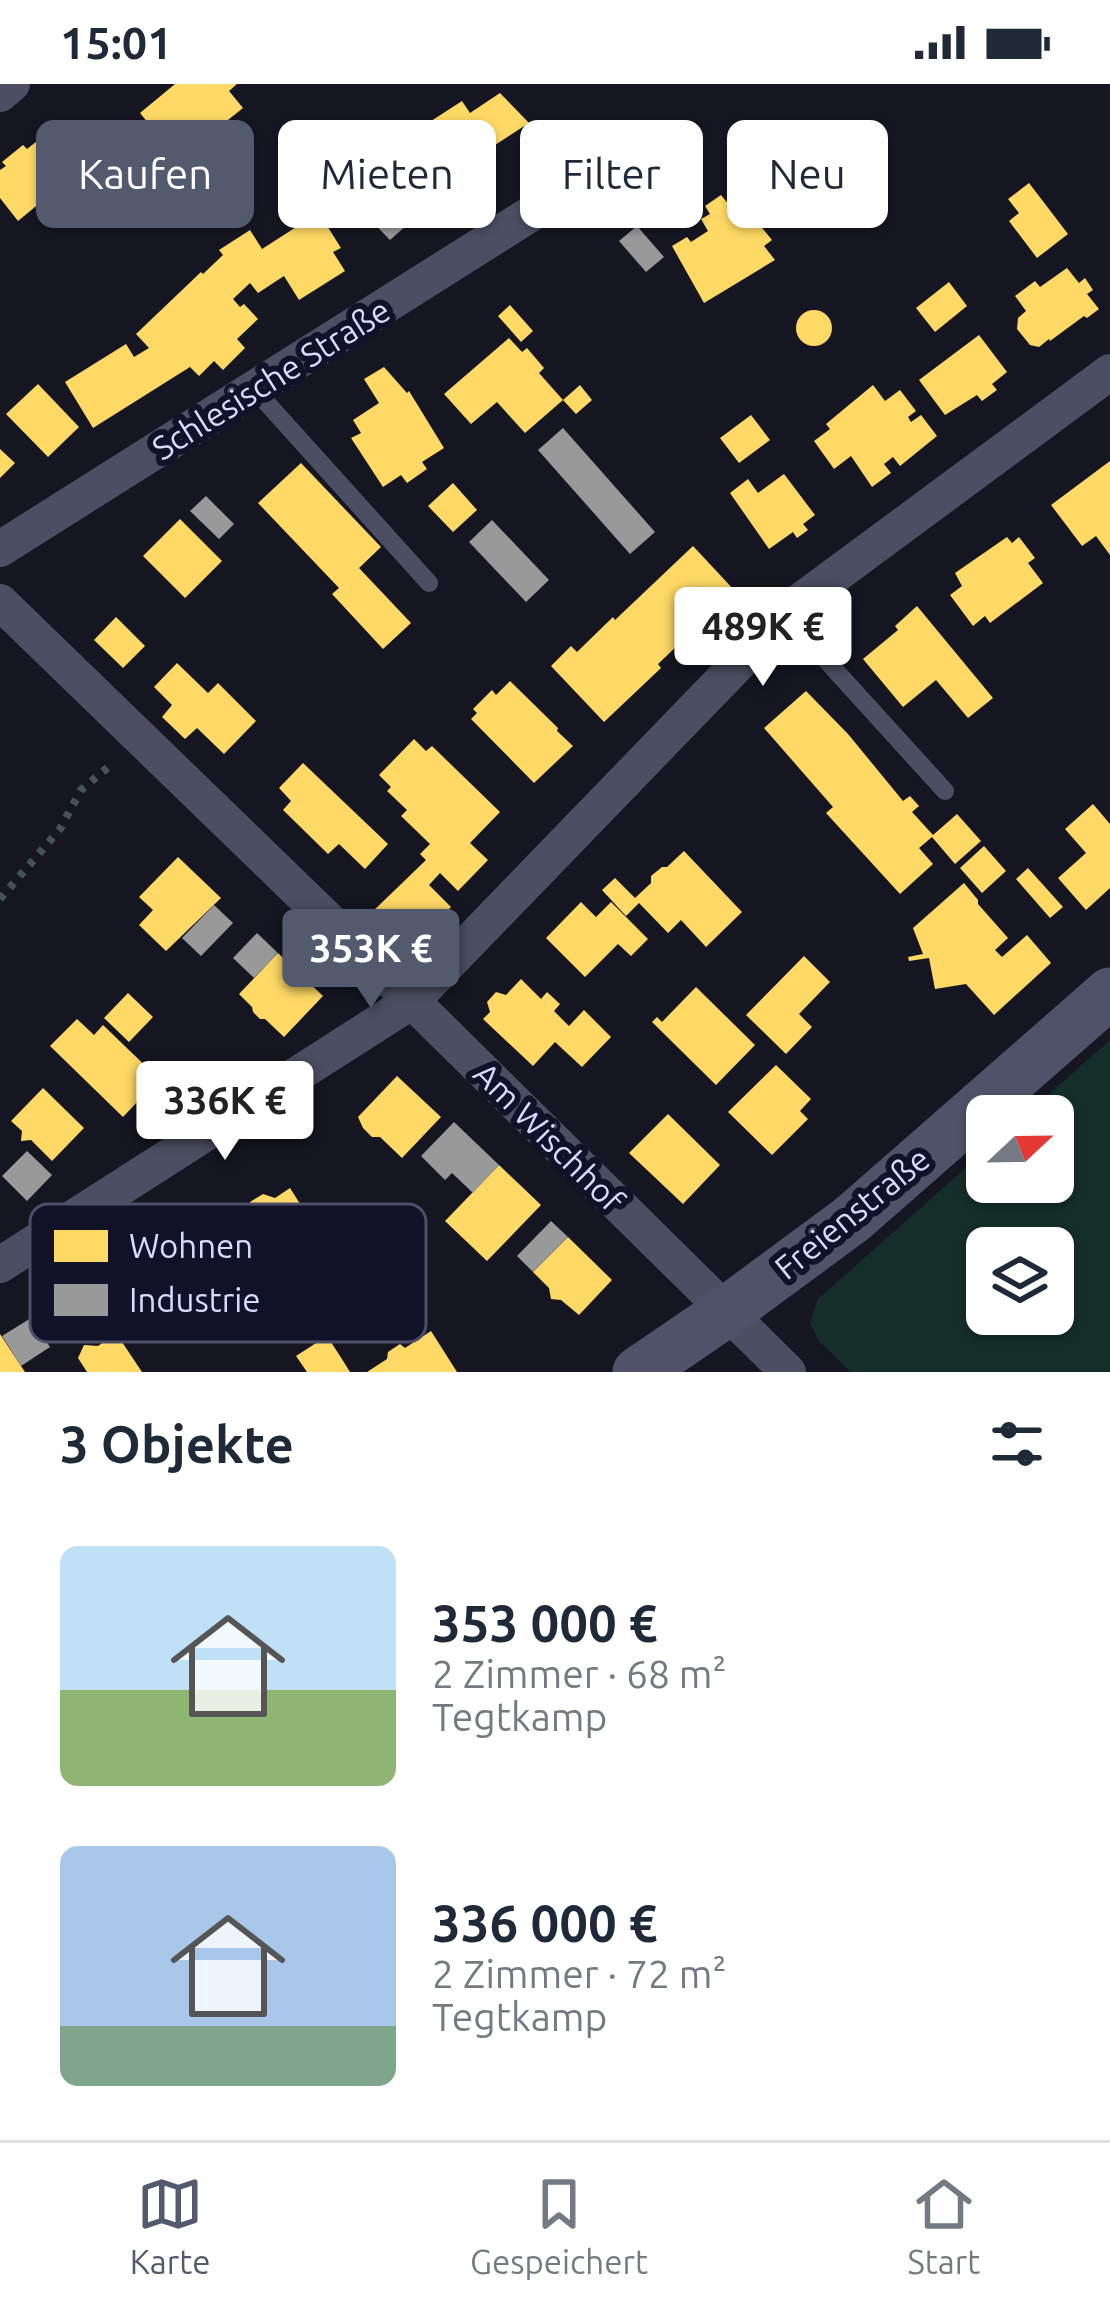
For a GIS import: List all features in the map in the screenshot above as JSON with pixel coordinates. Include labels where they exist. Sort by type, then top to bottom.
[{"type":"street","points":[[0,94],[12,84]]},
{"type":"street","name":"Schlesische Straße","points":[[0,549],[520,221]]},
{"type":"street","points":[[95,1204],[412,1001],[795,605],[1110,372]]},
{"type":"street","name":"Am Wischhof","points":[[0,602],[788,1372]]},
{"type":"street","name":"Freienstraße","points":[[638,1372],[852,1220],[1110,993]]},
{"type":"street","points":[[0,1265],[30,1246]]},
{"type":"lane","points":[[255,390],[429,584]]},
{"type":"lane","points":[[785,615],[945,790]]},
{"type":"path","points":[[0,899],[60,829],[82,790],[119,759],[135,733]]},
{"type":"green space","points":[[1110,1040],[1110,1372],[851,1372],[819,1341],[810,1323],[818,1299],[966,1168],[966,1203],[1074,1203],[1074,1095],[1048,1095]]},
{"type":"building: Wohnen","points":[[175,84],[237,84],[229,91],[243,108],[228,120],[146,120],[140,113]]},
{"type":"building: Wohnen","points":[[500,93],[526,120],[520,120],[520,129],[496,144],[496,120],[433,120],[462,101],[470,113]]},
{"type":"building: Wohnen","points":[[36,142],[36,206],[18,221],[0,198],[0,170],[6,166],[2,162],[23,145],[27,149]]},
{"type":"building: Wohnen","points":[[1029,183],[1068,234],[1037,258],[1009,221],[1019,213],[1008,199]]},
{"type":"building: Wohnen","points":[[721,195],[727,202],[727,228],[762,228],[772,240],[764,246],[775,260],[704,303],[672,246],[687,237],[691,242],[708,231],[703,218],[710,214],[705,206]]},
{"type":"building: Wohnen","points":[[295,228],[328,228],[341,248],[333,252],[345,271],[299,300],[284,276],[258,293],[250,283],[233,299],[258,319],[237,339],[245,348],[223,370],[214,361],[199,376],[190,367],[93,428],[65,382],[126,344],[134,357],[149,348],[136,334],[223,255],[219,250],[250,230],[262,249]]},
{"type":"building: Wohnen","points":[[1067,268],[1079,283],[1085,278],[1093,290],[1087,294],[1099,309],[1039,347],[1030,345],[1017,329],[1018,318],[1026,311],[1015,296],[1035,281],[1040,287]]},
{"type":"building: Wohnen","points":[[949,282],[967,306],[935,332],[916,308]]},
{"type":"building: Wohnen","points":[[510,305],[533,331],[521,342],[498,316]]},
{"type":"building: Wohnen","points":[[814,310],[827,315],[832,328],[827,341],[814,346],[801,341],[796,328],[801,315]]},
{"type":"building: Wohnen","points":[[979,335],[1007,372],[992,384],[997,390],[982,401],[977,395],[945,415],[919,380]]},
{"type":"building: Wohnen","points":[[509,338],[522,352],[527,348],[544,368],[539,373],[563,400],[525,433],[497,402],[471,424],[444,394]]},
{"type":"building: Wohnen","points":[[384,367],[409,391],[444,448],[422,462],[427,469],[407,483],[401,475],[383,487],[351,438],[361,433],[353,420],[379,403],[364,379]]},
{"type":"building: Wohnen","points":[[38,384],[79,427],[48,457],[6,414]]},
{"type":"building: Wohnen","points":[[580,385],[592,400],[576,414],[563,400]]},
{"type":"building: Wohnen","points":[[873,385],[885,401],[900,390],[916,411],[908,417],[911,422],[921,415],[937,436],[900,466],[893,457],[884,464],[891,473],[872,487],[851,456],[834,469],[814,441],[830,429],[826,424]]},
{"type":"building: Wohnen","points":[[751,415],[770,440],[739,463],[720,438]]},
{"type":"building: Wohnen","points":[[0,449],[15,463],[0,478]]},
{"type":"building: Wohnen","points":[[1110,461],[1110,555],[1096,536],[1082,546],[1051,505]]},
{"type":"building: Wohnen","points":[[301,463],[381,547],[359,568],[411,623],[383,649],[332,594],[339,588],[258,503]]},
{"type":"building: Wohnen","points":[[784,474],[815,515],[803,524],[808,530],[797,538],[793,532],[769,549],[730,493],[748,479],[758,493]]},
{"type":"building: Wohnen","points":[[453,483],[477,510],[453,532],[428,506]]},
{"type":"building: Wohnen","points":[[180,519],[222,561],[185,598],[143,556]]},
{"type":"building: Wohnen","points":[[1007,537],[1012,543],[1019,537],[1035,558],[1028,563],[1043,583],[990,623],[985,616],[973,626],[950,595],[962,586],[955,573]]},
{"type":"building: Wohnen","points":[[693,546],[735,591],[604,722],[551,666],[571,646],[577,652],[613,617],[615,620]]},
{"type":"building: Wohnen","points":[[917,606],[993,698],[968,718],[936,680],[903,707],[863,659],[898,630],[895,626]]},
{"type":"building: Wohnen","points":[[116,617],[145,646],[123,668],[94,640]]},
{"type":"building: Wohnen","points":[[177,663],[208,693],[218,683],[256,721],[224,754],[197,728],[185,739],[162,717],[172,705],[154,687]]},
{"type":"building: Wohnen","points":[[510,681],[573,746],[534,783],[471,719],[477,713],[473,709],[492,690],[496,695]]},
{"type":"building: Wohnen","points":[[806,691],[903,801],[910,796],[919,806],[912,812],[933,835],[957,814],[981,841],[955,864],[932,837],[919,848],[933,864],[900,894],[826,813],[833,807],[764,728]]},
{"type":"building: Wohnen","points":[[414,739],[426,751],[432,746],[500,812],[470,843],[488,860],[458,891],[440,873],[429,885],[451,907],[419,940],[392,915],[382,926],[369,915],[426,860],[420,854],[430,844],[401,816],[407,810],[387,791],[391,787],[379,775]]},
{"type":"building: Wohnen","points":[[303,763],[388,844],[365,869],[339,844],[328,854],[283,810],[291,801],[279,788]]},
{"type":"building: Wohnen","points":[[1093,804],[1110,824],[1110,888],[1086,910],[1058,878],[1086,853],[1065,829]]},
{"type":"building: Wohnen","points":[[984,846],[1006,871],[982,893],[960,868]]},
{"type":"building: Wohnen","points":[[684,851],[742,912],[706,947],[681,920],[668,933],[639,903],[626,916],[602,890],[615,878],[635,898],[651,883],[651,876]]},
{"type":"building: Wohnen","points":[[178,857],[221,898],[166,951],[139,925],[153,910],[139,897]]},
{"type":"building: Wohnen","points":[[1028,868],[1063,907],[1050,918],[1016,879]]},
{"type":"building: Wohnen","points":[[964,883],[1008,938],[995,950],[1002,957],[1027,935],[1051,963],[994,1015],[966,984],[935,989],[929,958],[909,961],[908,957],[923,954],[913,928]]},
{"type":"building: Wohnen","points":[[581,902],[596,917],[611,902],[648,939],[631,956],[618,944],[585,977],[546,938]]},
{"type":"building: Wohnen","points":[[278,953],[323,996],[284,1037],[239,994]]},
{"type":"building: Wohnen","points":[[804,956],[830,982],[799,1014],[812,1027],[786,1054],[746,1015]]},
{"type":"building: Wohnen","points":[[521,979],[541,999],[547,992],[560,1004],[554,1011],[569,1026],[584,1010],[611,1037],[582,1067],[555,1042],[533,1066],[483,1019],[490,1012],[487,1002],[496,992],[506,995]]},
{"type":"building: Wohnen","points":[[696,987],[755,1045],[716,1085],[652,1022],[657,1017],[662,1022]]},
{"type":"building: Wohnen","points":[[128,993],[153,1017],[129,1042],[104,1018]]},
{"type":"building: Wohnen","points":[[77,1019],[94,1035],[103,1025],[159,1079],[123,1117],[50,1046]]},
{"type":"building: Wohnen","points":[[776,1065],[811,1099],[800,1111],[808,1119],[772,1155],[728,1112]]},
{"type":"building: Wohnen","points":[[397,1076],[441,1117],[402,1158],[380,1137],[372,1137],[358,1117]]},
{"type":"building: Wohnen","points":[[43,1088],[84,1128],[52,1161],[31,1140],[21,1141],[22,1131],[11,1121]]},
{"type":"building: Wohnen","points":[[668,1114],[720,1165],[683,1204],[629,1153]]},
{"type":"building: Wohnen","points":[[499,1165],[541,1205],[487,1261],[445,1221]]},
{"type":"building: Wohnen","points":[[290,1188],[300,1204],[250,1204],[263,1194],[275,1198]]},
{"type":"building: Wohnen","points":[[568,1237],[612,1280],[579,1315],[561,1300],[551,1299],[549,1288],[533,1272]]},
{"type":"building: Wohnen","points":[[431,1331],[457,1372],[367,1372],[400,1344],[405,1348],[426,1342]]},
{"type":"building: Wohnen","points":[[0,1334],[21,1366],[25,1372],[0,1372]]},
{"type":"building: Wohnen","points":[[122,1342],[142,1372],[87,1372],[78,1358],[84,1345]]},
{"type":"building: Wohnen","points":[[318,1342],[331,1342],[350,1372],[307,1372],[296,1356]]},
{"type":"building: Industrie","points":[[378,228],[404,228],[390,240]]},
{"type":"building: Industrie","points":[[639,228],[664,257],[646,272],[619,241]]},
{"type":"building: Industrie","points":[[563,428],[655,532],[630,554],[538,450]]},
{"type":"building: Industrie","points":[[206,496],[234,524],[219,539],[190,511]]},
{"type":"building: Industrie","points":[[492,520],[549,580],[526,602],[469,542]]},
{"type":"building: Industrie","points":[[214,905],[233,923],[201,956],[182,938]]},
{"type":"building: Industrie","points":[[257,933],[278,953],[254,978],[233,958]]},
{"type":"building: Industrie","points":[[454,1122],[499,1165],[473,1193],[452,1173],[445,1180],[421,1156]]},
{"type":"building: Industrie","points":[[27,1151],[52,1175],[27,1201],[2,1176]]},
{"type":"building: Industrie","points":[[551,1221],[568,1237],[533,1272],[517,1256]]},
{"type":"building: Industrie","points":[[30,1319],[30,1342],[47,1342],[50,1347],[21,1366],[2,1336]]}]
